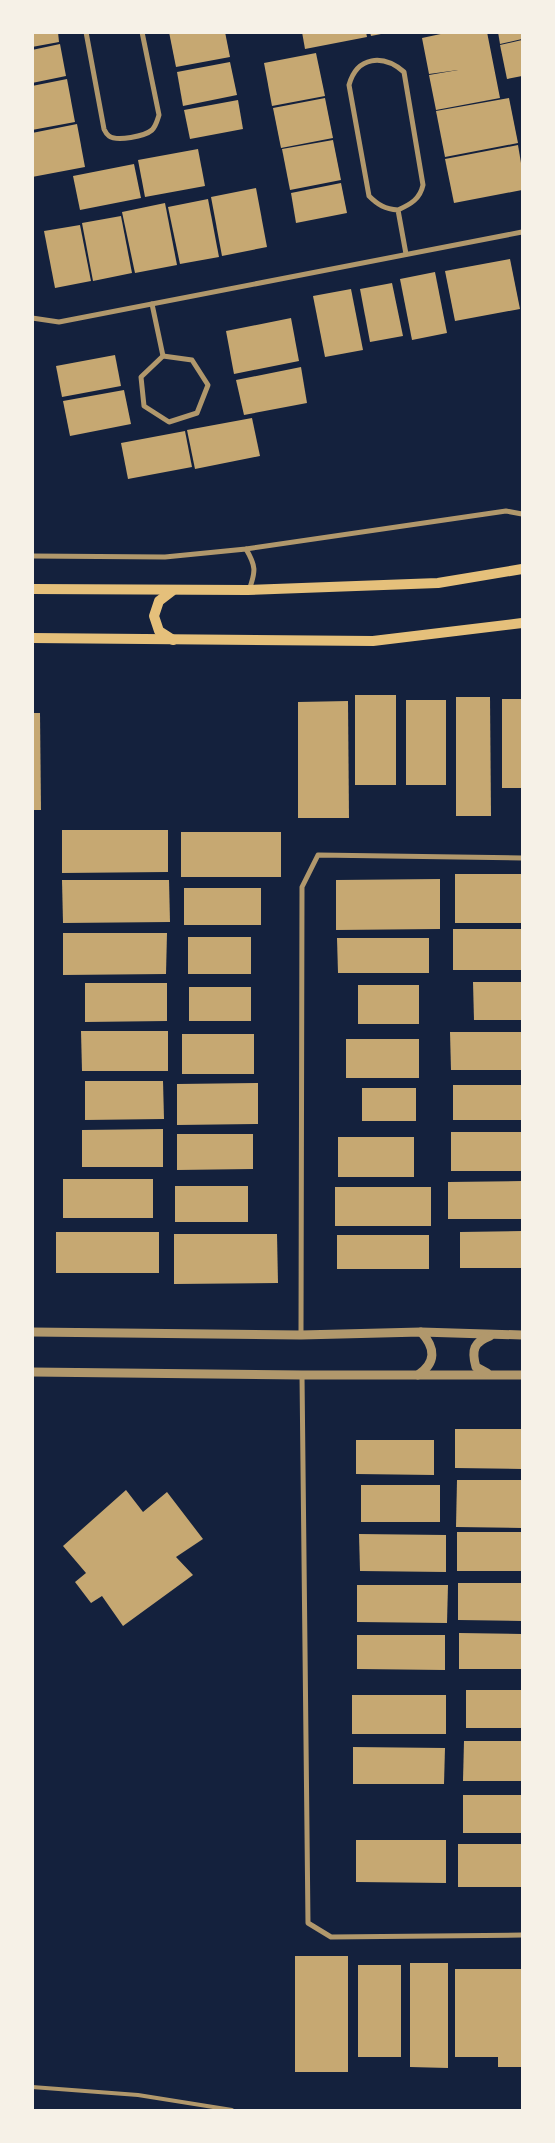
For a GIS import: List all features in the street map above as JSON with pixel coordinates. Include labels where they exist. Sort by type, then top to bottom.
[{"type":"main road","points":[[32,589],[248,590],[438,583],[522,569]]},
{"type":"main road","points":[[172,591],[159,601],[154,616],[159,631],[173,640]]},
{"type":"main road","points":[[32,638],[373,641],[522,622]]},
{"type":"street","points":[[86,32],[104,129],[108,136],[117,139],[150,132],[156,125],[159,116],[142,32]]},
{"type":"street","points":[[383,60],[395,64],[404,72],[422,185],[421,194],[410,204],[398,210],[387,209],[377,204],[369,196],[349,85],[351,76],[357,67],[369,62],[383,60]]},
{"type":"street","points":[[398,210],[406,254]]},
{"type":"street","points":[[32,318],[59,322],[522,232]]},
{"type":"street","points":[[152,304],[162,356]]},
{"type":"street","points":[[162,356],[192,360],[208,385],[197,413],[169,422],[144,406],[141,377],[162,356]]},
{"type":"street","points":[[32,556],[165,557],[246,549],[506,511],[522,514]]},
{"type":"street","points":[[246,549],[253,562],[255,575],[248,590]]},
{"type":"street","points":[[301,1335],[302,887],[318,855],[522,858]]},
{"type":"street","points":[[32,1332],[301,1335],[421,1332],[522,1335]]},
{"type":"street","points":[[417,1375],[429,1366],[433,1354],[431,1345],[421,1332]]},
{"type":"street","points":[[493,1335],[477,1342],[473,1356],[476,1367],[494,1375]]},
{"type":"street","points":[[32,1372],[522,1375]]},
{"type":"street","points":[[302,1375],[308,1923],[331,1937],[522,1935]]},
{"type":"lane","points":[[32,2087],[138,2095],[232,2110]]},
{"type":"building","points":[[32,32],[58,32],[59,42],[32,47]]},
{"type":"building","points":[[169,32],[225,32],[230,57],[176,67]]},
{"type":"building","points":[[302,32],[366,32],[367,37],[305,49]]},
{"type":"building","points":[[370,32],[386,32],[386,33],[371,36]]},
{"type":"building","points":[[450,32],[487,32],[500,98],[436,110],[429,75],[458,70],[429,74],[422,38]]},
{"type":"building","points":[[498,32],[522,32],[522,39],[500,44]]},
{"type":"building","points":[[522,40],[522,76],[507,79],[500,45]]},
{"type":"building","points":[[60,44],[66,76],[32,83],[32,50]]},
{"type":"building","points":[[316,53],[325,96],[272,106],[264,63]]},
{"type":"building","points":[[230,62],[237,95],[183,106],[177,72]]},
{"type":"building","points":[[67,79],[75,122],[32,130],[32,86]]},
{"type":"building","points":[[325,98],[333,138],[281,148],[273,108]]},
{"type":"building","points":[[509,98],[518,143],[445,157],[436,111]]},
{"type":"building","points":[[238,100],[243,129],[190,139],[184,110]]},
{"type":"building","points":[[77,124],[85,167],[32,177],[32,133]]},
{"type":"building","points":[[333,140],[341,180],[290,190],[282,149]]},
{"type":"building","points":[[518,145],[522,169],[522,190],[454,203],[445,159]]},
{"type":"building","points":[[198,149],[205,186],[145,197],[138,160]]},
{"type":"building","points":[[134,164],[141,198],[80,210],[73,176]]},
{"type":"building","points":[[341,183],[347,213],[296,223],[291,193]]},
{"type":"building","points":[[256,188],[267,247],[222,256],[211,197]]},
{"type":"building","points":[[208,199],[219,257],[180,264],[168,207]]},
{"type":"building","points":[[165,203],[177,265],[135,273],[122,212]]},
{"type":"building","points":[[121,216],[132,273],[93,281],[82,223]]},
{"type":"building","points":[[80,225],[91,281],[55,288],[44,231]]},
{"type":"building","points":[[510,259],[520,309],[455,321],[445,271]]},
{"type":"building","points":[[435,272],[447,333],[412,340],[400,279]]},
{"type":"building","points":[[392,283],[403,336],[370,342],[360,289]]},
{"type":"building","points":[[351,289],[363,350],[325,357],[313,296]]},
{"type":"building","points":[[291,318],[299,361],[234,374],[226,331]]},
{"type":"building","points":[[115,355],[121,386],[62,397],[56,366]]},
{"type":"building","points":[[301,367],[307,403],[244,415],[236,380]]},
{"type":"building","points":[[124,390],[131,424],[70,436],[63,401]]},
{"type":"building","points":[[252,418],[260,456],[195,469],[187,430]]},
{"type":"building","points":[[185,431],[192,467],[128,479],[121,443]]},
{"type":"building","points":[[355,695],[396,695],[396,785],[355,785]]},
{"type":"building","points":[[456,697],[490,697],[491,816],[456,816]]},
{"type":"building","points":[[502,699],[522,699],[522,788],[502,788]]},
{"type":"building","points":[[406,700],[446,700],[446,785],[406,785]]},
{"type":"building","points":[[348,701],[349,818],[298,818],[298,702]]},
{"type":"building","points":[[32,713],[40,713],[41,810],[32,810]]},
{"type":"building","points":[[62,830],[168,830],[168,872],[62,873]]},
{"type":"building","points":[[181,832],[281,832],[281,877],[181,877]]},
{"type":"building","points":[[455,874],[522,874],[522,923],[455,923]]},
{"type":"building","points":[[440,879],[440,929],[336,930],[336,880]]},
{"type":"building","points":[[62,880],[169,880],[170,922],[63,923]]},
{"type":"building","points":[[184,888],[261,888],[261,925],[184,925]]},
{"type":"building","points":[[453,929],[522,929],[522,970],[453,970]]},
{"type":"building","points":[[63,933],[167,933],[166,974],[63,975]]},
{"type":"building","points":[[188,937],[251,937],[251,974],[188,974]]},
{"type":"building","points":[[337,938],[429,938],[429,973],[338,973]]},
{"type":"building","points":[[473,982],[522,982],[522,1020],[474,1020]]},
{"type":"building","points":[[85,983],[167,983],[167,1021],[85,1022]]},
{"type":"building","points":[[358,985],[419,985],[419,1024],[358,1024]]},
{"type":"building","points":[[189,987],[251,987],[251,1021],[189,1021]]},
{"type":"building","points":[[81,1031],[168,1031],[168,1071],[82,1071]]},
{"type":"building","points":[[450,1032],[522,1032],[522,1070],[451,1070]]},
{"type":"building","points":[[182,1034],[254,1034],[254,1074],[182,1074]]},
{"type":"building","points":[[346,1039],[419,1039],[419,1078],[346,1078]]},
{"type":"building","points":[[85,1081],[163,1081],[164,1119],[85,1120]]},
{"type":"building","points":[[258,1083],[258,1124],[177,1125],[177,1084]]},
{"type":"building","points":[[453,1085],[522,1085],[522,1120],[453,1120]]},
{"type":"building","points":[[362,1088],[416,1088],[416,1121],[362,1121]]},
{"type":"building","points":[[163,1129],[163,1167],[82,1167],[82,1130]]},
{"type":"building","points":[[451,1132],[522,1132],[522,1171],[451,1171]]},
{"type":"building","points":[[177,1134],[253,1134],[253,1169],[177,1170]]},
{"type":"building","points":[[338,1137],[414,1137],[414,1177],[338,1177]]},
{"type":"building","points":[[63,1179],[153,1179],[153,1218],[63,1218]]},
{"type":"building","points":[[522,1181],[522,1219],[448,1219],[448,1182]]},
{"type":"building","points":[[175,1186],[248,1186],[248,1222],[175,1222]]},
{"type":"building","points":[[335,1187],[431,1187],[431,1226],[335,1226]]},
{"type":"building","points":[[522,1231],[522,1268],[460,1268],[460,1232]]},
{"type":"building","points":[[56,1232],[159,1232],[159,1273],[56,1273]]},
{"type":"building","points":[[174,1234],[277,1234],[278,1283],[174,1284]]},
{"type":"building","points":[[337,1235],[429,1235],[429,1269],[337,1269]]},
{"type":"building","points":[[455,1429],[522,1429],[522,1469],[455,1468]]},
{"type":"building","points":[[356,1440],[434,1440],[434,1475],[356,1474]]},
{"type":"building","points":[[457,1480],[522,1480],[522,1528],[456,1527]]},
{"type":"building","points":[[361,1485],[440,1485],[440,1522],[361,1522]]},
{"type":"building","points":[[126,1490],[143,1512],[167,1492],[203,1539],[176,1557],[193,1575],[123,1626],[102,1596],[91,1603],[75,1582],[86,1573],[63,1546]]},
{"type":"building","points":[[457,1532],[522,1532],[522,1571],[457,1571]]},
{"type":"building","points":[[359,1534],[446,1535],[446,1572],[360,1571]]},
{"type":"building","points":[[458,1583],[522,1583],[522,1621],[458,1620]]},
{"type":"building","points":[[357,1585],[448,1585],[447,1623],[357,1622]]},
{"type":"building","points":[[459,1633],[522,1634],[522,1669],[459,1669]]},
{"type":"building","points":[[357,1635],[445,1635],[445,1670],[357,1669]]},
{"type":"building","points":[[466,1690],[522,1690],[522,1728],[466,1728]]},
{"type":"building","points":[[352,1695],[446,1695],[446,1734],[352,1734]]},
{"type":"building","points":[[464,1741],[522,1741],[522,1781],[463,1781]]},
{"type":"building","points":[[353,1747],[445,1748],[444,1784],[353,1784]]},
{"type":"building","points":[[463,1795],[522,1795],[522,1833],[463,1833]]},
{"type":"building","points":[[356,1840],[446,1840],[446,1883],[356,1882]]},
{"type":"building","points":[[458,1844],[522,1844],[522,1887],[458,1887]]},
{"type":"building","points":[[295,1956],[348,1956],[348,2072],[295,2072]]},
{"type":"building","points":[[410,1963],[448,1963],[448,2068],[410,2067]]},
{"type":"building","points":[[358,1965],[401,1965],[401,2057],[358,2057]]},
{"type":"building","points":[[455,1969],[522,1969],[522,2067],[498,2067],[498,2057],[455,2057]]}]
